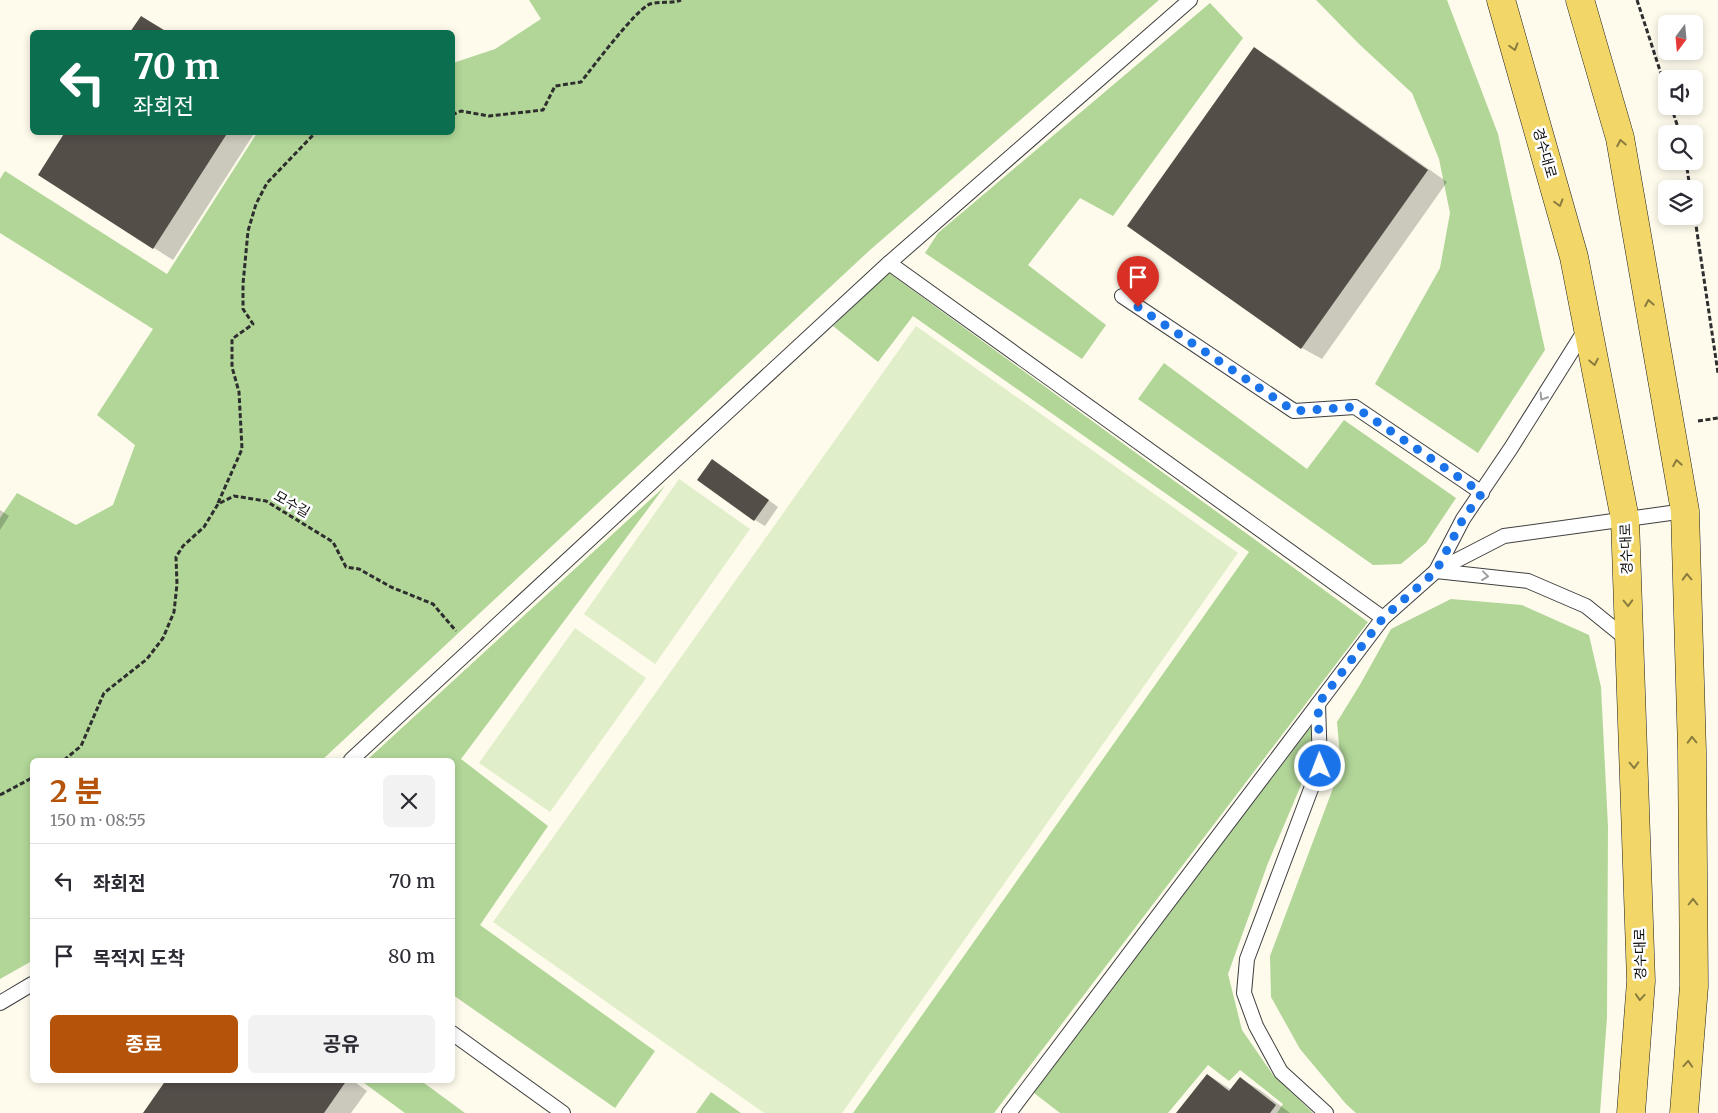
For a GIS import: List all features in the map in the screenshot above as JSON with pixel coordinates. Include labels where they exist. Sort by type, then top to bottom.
[{"type":"main road","name":"경수대로","points":[[1501,0],[1574,257],[1625,519],[1641,981],[1631,1113]]},
{"type":"main road","points":[[1580,0],[1620,138],[1685,511],[1692,751],[1694,986],[1684,1113]]},
{"type":"lane","points":[[353,758],[889,263],[1190,0]]},
{"type":"lane","points":[[889,263],[1383,618]]},
{"type":"lane","points":[[1122,296],[1294,411],[1355,407],[1482,493]]},
{"type":"lane","points":[[1436,571],[1463,519],[1482,493],[1587,326]]},
{"type":"lane","points":[[1009,1113],[1383,618],[1436,571],[1504,536],[1685,511]]},
{"type":"lane","points":[[1436,571],[1528,581],[1586,606],[1630,641]]},
{"type":"lane","points":[[1318,704],[1320,766],[1247,959],[1244,993],[1256,1026],[1281,1072],[1326,1113]]},
{"type":"lane","points":[[0,1003],[30,985]]},
{"type":"lane","points":[[455,1035],[563,1113]]},
{"type":"path","points":[[455,114],[460,111],[489,116],[543,110],[555,86],[581,82],[629,23],[650,4],[681,0]]},
{"type":"path","points":[[1637,0],[1660,70]]},
{"type":"path","points":[[66,758],[81,746],[104,693],[147,659],[163,638],[174,612],[177,584],[176,557],[183,546],[204,527],[218,504],[242,448],[239,392],[232,367],[232,339],[253,324],[243,309],[243,284],[248,231],[256,204],[267,183],[313,135]]},
{"type":"path","points":[[1696,225],[1718,373]]},
{"type":"path","name":"모수길","points":[[218,504],[234,496],[266,501],[333,542],[346,567],[360,569],[392,587],[434,604],[470,649]]},
{"type":"path","points":[[0,795],[30,779]]},
{"type":"green space","points":[[529,0],[1159,0],[870,250],[324,758],[30,758],[30,962],[0,979],[0,518],[17,493],[76,525],[113,505],[135,445],[97,415],[153,329],[0,233],[0,179],[5,171],[167,274],[256,135],[455,135],[455,62],[495,49],[541,19]]},
{"type":"green space","points":[[1316,0],[1447,0],[1498,134],[1545,350],[1478,453],[1375,384],[1440,268],[1450,213],[1439,159],[1412,93],[1359,44]]},
{"type":"green space","points":[[1210,3],[1243,38],[1113,216],[1080,198],[1028,265],[1106,325],[1082,359],[925,253],[938,233]]},
{"type":"green space","points":[[889,273],[1368,622],[994,1113],[853,1113],[1249,552],[913,316],[878,362],[833,326]]},
{"type":"green space","points":[[916,326],[1238,553],[842,1113],[764,1113],[493,922]]},
{"type":"green space","points":[[1164,363],[1307,469],[1344,420],[1456,498],[1426,543],[1401,564],[1373,565],[1138,399]]},
{"type":"green space","points":[[679,479],[750,529],[655,664],[584,614]]},
{"type":"green space","points":[[665,486],[461,759],[548,826],[480,925],[655,1051],[615,1108],[455,996],[455,758],[369,758]]},
{"type":"green space","points":[[1451,599],[1522,605],[1589,635],[1601,687],[1608,827],[1607,1017],[1600,1113],[1356,1113],[1346,1104],[1300,1049],[1271,997],[1270,956],[1341,767],[1337,722],[1391,629]]},
{"type":"green space","points":[[575,628],[646,678],[550,812],[479,763]]},
{"type":"green space","points":[[1312,725],[1310,764],[1268,863],[1228,974],[1242,1030],[1273,1075],[1313,1113],[1277,1113],[1283,1104],[1240,1070],[1229,1081],[1208,1065],[1168,1113],[1060,1113],[1034,1093]]},
{"type":"green space","points":[[364,1083],[424,1083],[465,1113],[405,1113]]},
{"type":"green space","points":[[711,1092],[741,1113],[696,1113]]},
{"type":"building","points":[[141,16],[164,30],[131,30]]},
{"type":"building","points":[[1254,47],[1428,170],[1301,349],[1127,226]]},
{"type":"building","points":[[63,135],[226,135],[153,249],[38,175]]},
{"type":"building","points":[[712,459],[769,500],[754,521],[697,480]]},
{"type":"building","points":[[1207,1074],[1229,1091],[1240,1077],[1276,1105],[1270,1113],[1176,1113]]},
{"type":"building","points":[[164,1083],[345,1083],[324,1113],[143,1113]]},
{"type":"route","points":[[1138,307],[1294,411],[1355,407],[1482,493],[1463,519],[1436,571],[1383,618],[1318,704],[1320,766]]}]
